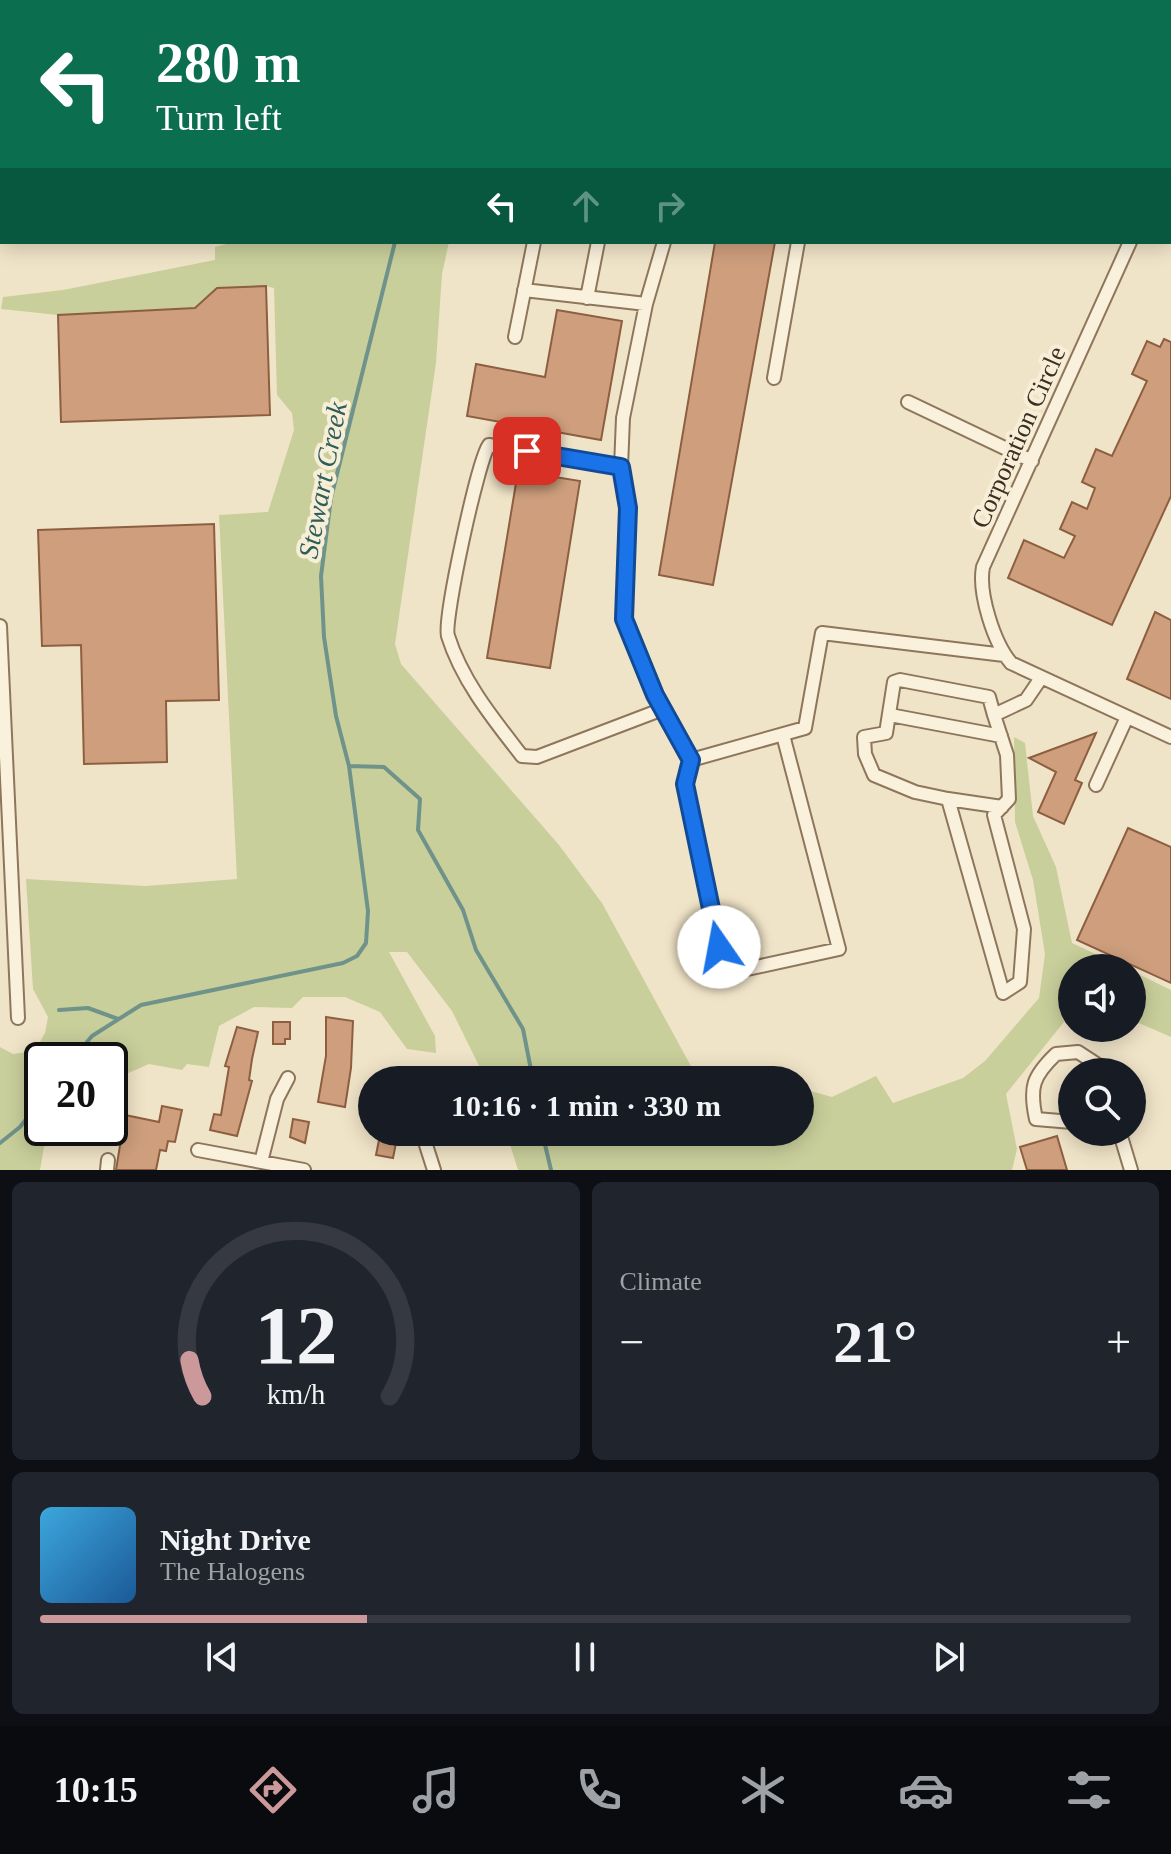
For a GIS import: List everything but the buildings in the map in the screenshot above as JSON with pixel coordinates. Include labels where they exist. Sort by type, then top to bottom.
[{"type":"street","points":[[515,337],[534,244]]},
{"type":"street","points":[[587,298],[598,244]]},
{"type":"street","points":[[663,244],[646,304],[623,418],[621,467],[628,508],[624,619],[663,709],[691,760],[685,784],[724,974],[839,949],[783,735]]},
{"type":"street","points":[[774,378],[798,244]]},
{"type":"street","name":"Corporation Circle","points":[[1004,655],[981,577],[1129,244]]},
{"type":"street","points":[[524,290],[646,304]]},
{"type":"street","points":[[908,402],[1032,461]]},
{"type":"street","points":[[621,467],[489,445],[475,483],[446,633],[488,713],[522,756],[537,757],[663,709]]},
{"type":"street","points":[[0,626],[18,1018]]},
{"type":"street","points":[[691,760],[805,728],[822,633],[1004,655],[1011,663],[1041,678],[1171,737]]},
{"type":"street","points":[[994,715],[1026,700],[1041,678]]},
{"type":"street","points":[[948,799],[1003,993],[1020,982],[1024,929],[994,815],[1002,807],[1009,799],[1007,755],[989,697],[900,680],[894,682],[886,733],[864,737],[865,754],[874,775],[915,792],[1002,807]]},
{"type":"street","points":[[890,715],[1001,736]]},
{"type":"street","points":[[1096,785],[1127,717]]},
{"type":"street","points":[[1058,1121],[1036,1119],[1032,1099],[1037,1073],[1056,1054],[1078,1052],[1087,1058]]},
{"type":"street","points":[[261,1162],[277,1099],[288,1078]]},
{"type":"street","points":[[426,1146],[434,1170]]},
{"type":"street","points":[[1124,1146],[1131,1170]]},
{"type":"street","points":[[198,1150],[304,1170]]},
{"type":"green space","points":[[226,244],[449,244],[442,274],[436,363],[395,644],[401,664],[559,845],[602,903],[691,1066],[479,1066],[452,1011],[407,952],[389,952],[435,1036],[436,1053],[407,1049],[380,1012],[345,997],[303,997],[292,1008],[254,1007],[219,1026],[209,1067],[187,1064],[182,1070],[149,1064],[128,1073],[128,1042],[40,1042],[48,1017],[33,989],[26,879],[145,886],[237,879],[219,515],[268,512],[294,430],[292,413],[277,395],[274,288],[265,286],[195,308],[58,315],[1,309],[3,297],[63,290],[215,260],[215,247]]},
{"type":"green space","points":[[1014,737],[1025,743],[1033,816],[1056,867],[1072,943],[1095,954],[1058,954],[1058,1029],[1006,1094],[1017,1149],[1012,1170],[518,1170],[510,1146],[814,1146],[814,1092],[832,1097],[876,1076],[893,1103],[963,1078],[985,1061],[1039,998],[1045,954],[1033,880],[1015,822]]},
{"type":"green space","points":[[1146,978],[1171,990],[1171,1037],[1146,1026]]},
{"type":"green space","points":[[0,1047],[13,1054],[24,1052],[24,1146],[45,1146],[40,1170],[0,1170]]},
{"type":"waterway","name":"Stewart Creek","points":[[87,1042],[141,1005],[343,963],[357,956],[366,943],[368,911],[349,766],[336,716],[324,637],[321,576],[331,498],[394,244]]},
{"type":"waterway","name":"Stewart Creek","points":[[349,766],[384,767],[420,799],[418,830],[463,910],[476,950],[523,1029],[530,1066]]},
{"type":"waterway","points":[[59,1010],[88,1008],[118,1019]]},
{"type":"waterway","points":[[0,1143],[24,1122]]},
{"type":"waterway","name":"Stewart Creek","points":[[545,1146],[551,1170]]},
{"type":"route","points":[[527,451],[576,462],[621,467],[628,508],[624,619],[655,695],[691,760],[685,784],[719,947]]}]
